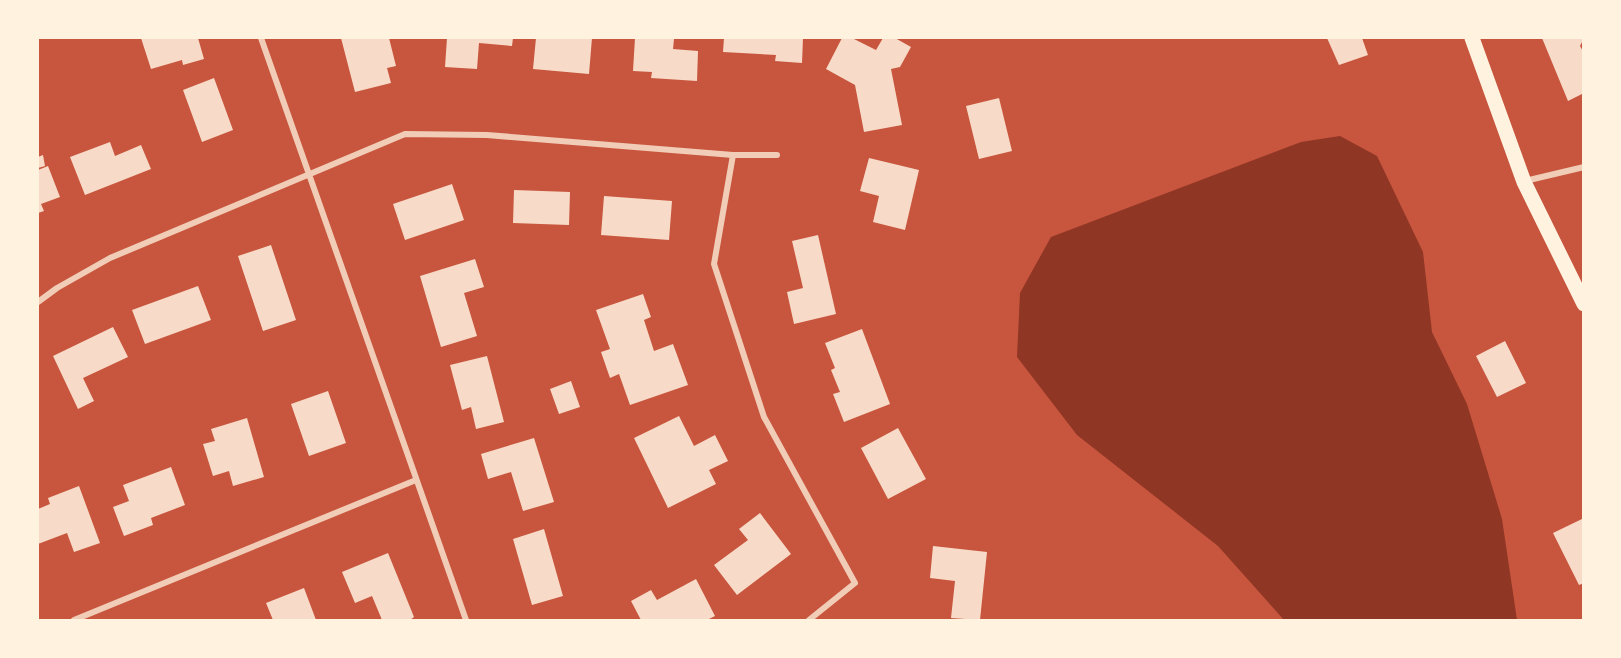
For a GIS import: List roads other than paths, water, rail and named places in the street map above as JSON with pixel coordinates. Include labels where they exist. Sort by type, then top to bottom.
[{"type":"main road","points":[[1472,38],[1524,182],[1584,304]]},
{"type":"street","points":[[261,38],[466,621]]},
{"type":"street","points":[[38,302],[57,288],[110,258],[405,134],[487,135],[733,155],[777,155]]},
{"type":"street","points":[[733,155],[714,264],[764,417],[855,583],[809,621]]},
{"type":"street","points":[[1524,182],[1584,167]]},
{"type":"street","points":[[74,621],[416,480]]}]
